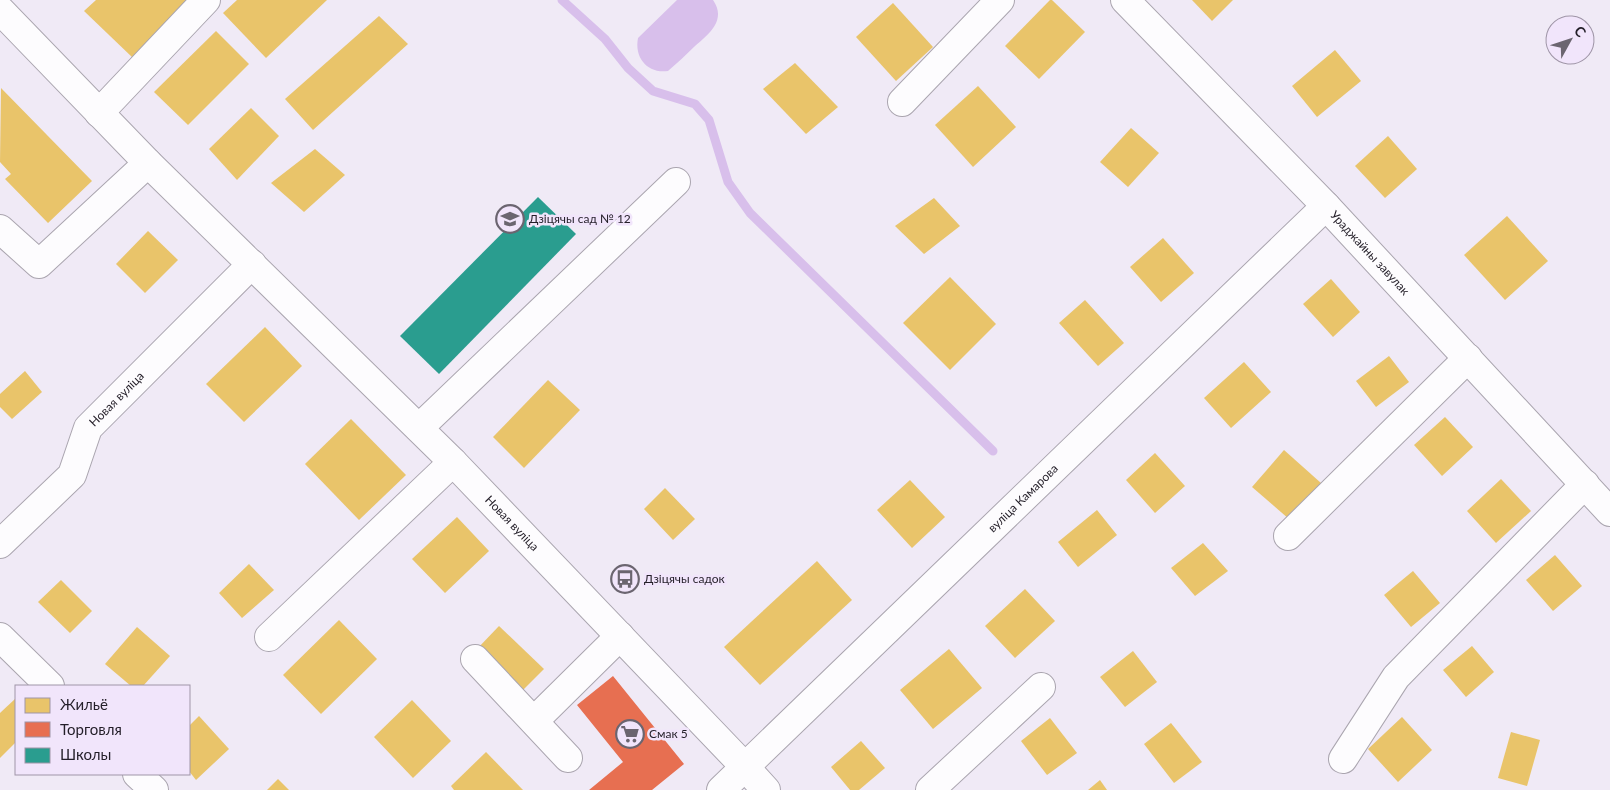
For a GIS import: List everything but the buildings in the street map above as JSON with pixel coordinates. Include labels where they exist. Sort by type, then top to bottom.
[{"type":"street","points":[[99,113],[206,0]]},
{"type":"street","points":[[902,102],[1000,0]]},
{"type":"street","name":"Ураджайны завулак","points":[[1125,0],[1326,206],[1610,512]]},
{"type":"street","name":"Новая вуліца","points":[[0,10],[148,163],[453,462],[766,790]]},
{"type":"street","points":[[0,229],[39,264],[148,163]]},
{"type":"street","points":[[419,428],[676,182]]},
{"type":"street","name":"вуліца Камарова","points":[[722,790],[1326,206]]},
{"type":"street","name":"Новая вуліца","points":[[0,544],[72,475],[88,428],[252,264]]},
{"type":"street","points":[[1288,536],[1468,358]]},
{"type":"street","points":[[269,637],[453,462]]},
{"type":"street","points":[[1343,759],[1396,676],[1585,484]]},
{"type":"street","points":[[0,636],[49,685]]},
{"type":"street","points":[[534,721],[620,636]]},
{"type":"street","points":[[475,659],[568,758]]},
{"type":"street","points":[[930,790],[1041,688]]},
{"type":"street","points":[[138,775],[154,790]]},
{"type":"shaded area","points":[[677,0],[713,0],[717,7],[717,20],[706,37],[668,71],[654,70],[640,58],[637,45],[638,38]]},
{"type":"waterway","points":[[562,0],[605,39],[628,68],[653,91],[695,104],[709,120],[728,182],[750,213],[993,451]]},
{"type":"place","name":"Дзіцячы сад № 12","points":[[510,219]]},
{"type":"place","name":"Дзіцячы садок","points":[[625,579]]},
{"type":"place","name":"Смак 5","points":[[630,734]]}]
